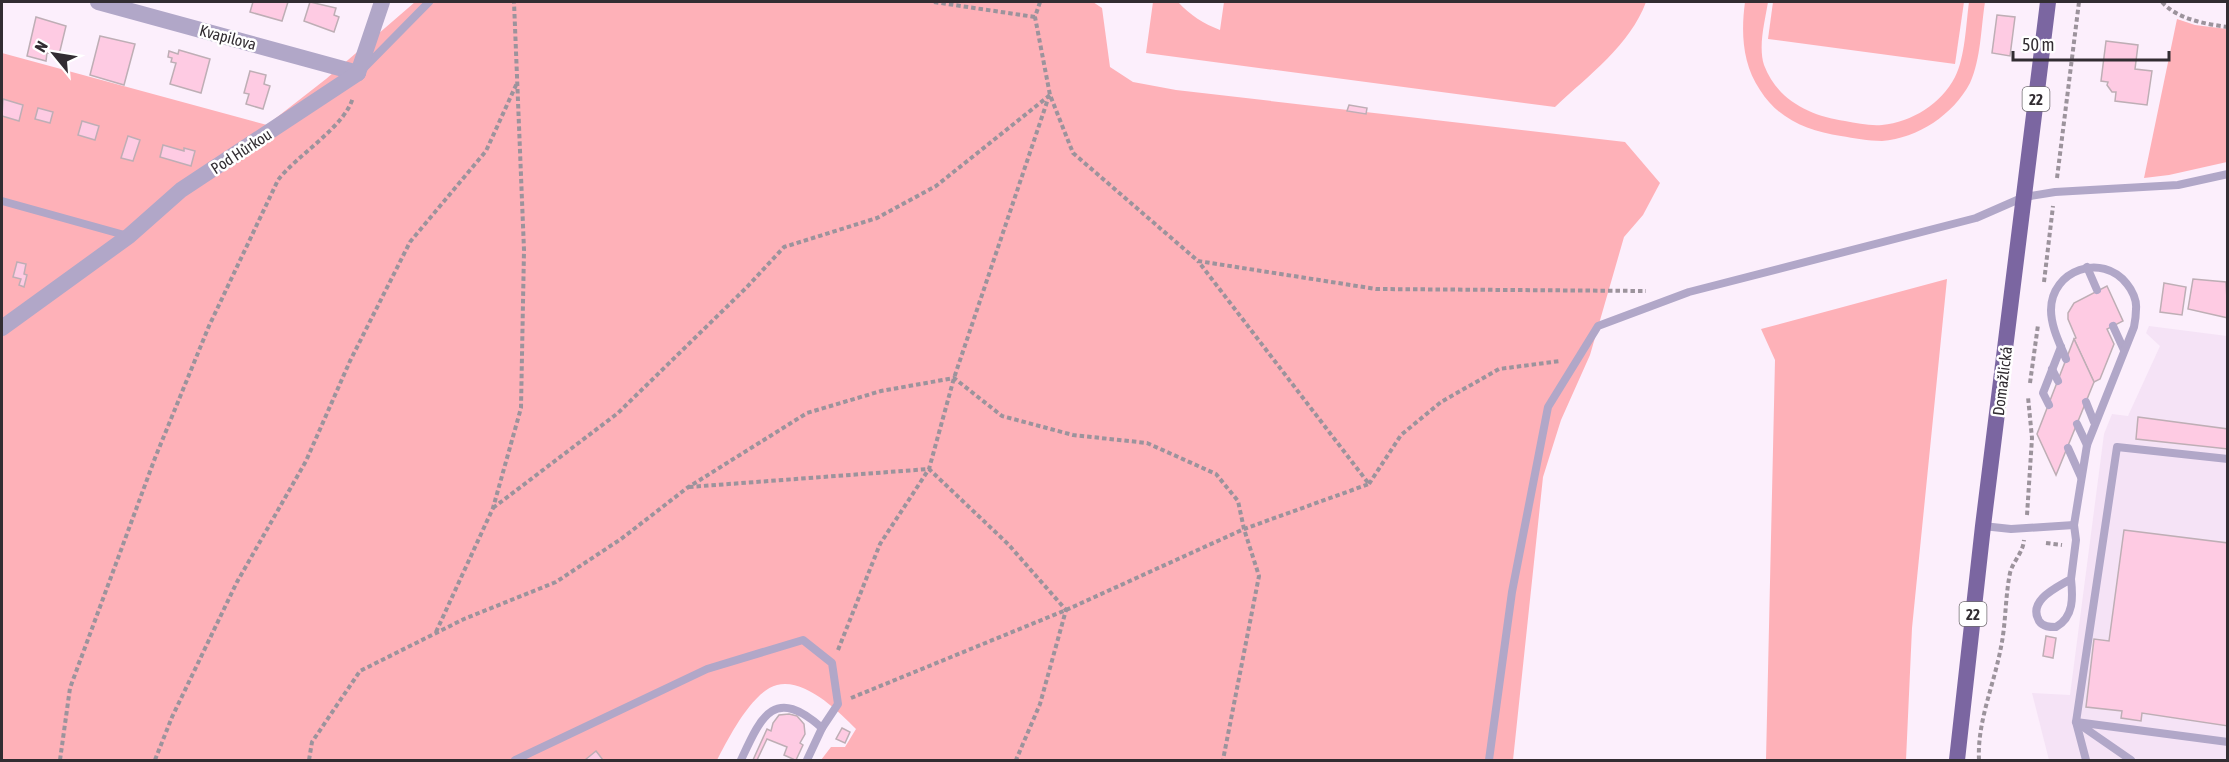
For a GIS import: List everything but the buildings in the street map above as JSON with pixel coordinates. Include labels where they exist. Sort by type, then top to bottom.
[{"type":"main road","name":"Domažlická","points":[[1957,760],[1983,526],[2048,2]]},
{"type":"street","name":"Kvapilova","points":[[99,2],[358,73]]},
{"type":"street","points":[[358,73],[382,2]]},
{"type":"street","name":"Pod Hůrkou","points":[[2,328],[129,236],[181,190],[358,73]]},
{"type":"lane","points":[[358,73],[429,2]]},
{"type":"lane","points":[[1490,760],[1512,592],[1548,407],[1598,326],[1689,292],[1976,218],[2024,197],[2076,191],[2178,185],[2228,174]]},
{"type":"lane","points":[[2,201],[129,236]]},
{"type":"lane","points":[[2087,267],[2097,290]]},
{"type":"lane","points":[[2066,359],[2051,311],[2056,291],[2067,276],[2087,267],[2108,268],[2121,276],[2131,289],[2137,307],[2134,327],[2094,422],[2087,445],[2074,525],[2072,606],[2064,623],[2056,627],[2048,627],[2039,621],[2036,611],[2040,601],[2071,579]]},
{"type":"lane","points":[[2113,326],[2124,350]]},
{"type":"lane","points":[[2049,405],[2043,393],[2061,347]]},
{"type":"lane","points":[[2052,369],[2058,381]]},
{"type":"lane","points":[[2086,402],[2094,422]]},
{"type":"lane","points":[[2077,424],[2087,445]]},
{"type":"lane","points":[[2086,760],[2076,722],[2117,447],[2228,459]]},
{"type":"lane","points":[[2068,448],[2081,477]]},
{"type":"lane","points":[[1983,526],[2011,529],[2074,525]]},
{"type":"lane","points":[[515,760],[707,669],[802,640],[832,663],[838,704],[822,728],[807,760]]},
{"type":"lane","points":[[741,760],[755,730],[772,709],[782,706],[796,709],[809,716],[822,728]]},
{"type":"lane","points":[[2076,722],[2228,742]]},
{"type":"lane","points":[[2076,722],[2131,760]]},
{"type":"path","points":[[436,633],[493,508],[521,408],[524,250],[514,2]]},
{"type":"path","points":[[934,2],[1035,17]]},
{"type":"path","points":[[1040,2],[1035,17],[1050,95],[1073,153],[1198,261],[1369,484]]},
{"type":"path","points":[[2162,2],[2169,10],[2190,19],[2228,27]]},
{"type":"path","points":[[60,760],[70,688],[155,458],[209,326],[278,180],[350,108],[358,73]]},
{"type":"path","points":[[155,760],[172,717],[237,582],[306,461],[350,361],[410,242],[486,152],[517,83]]},
{"type":"path","points":[[493,508],[618,412],[746,288],[784,247],[877,218],[936,186],[1050,95]]},
{"type":"path","points":[[832,663],[880,544],[929,469],[954,378],[1050,95]]},
{"type":"path","points":[[1198,261],[1376,289],[1654,291]]},
{"type":"path","points":[[838,704],[1066,610],[1244,529],[1369,484],[1401,435],[1442,402],[1500,369],[1578,359]]},
{"type":"path","points":[[309,760],[312,742],[360,671],[464,619],[556,582],[621,539],[687,488],[807,413],[881,391],[954,378],[1002,416],[1073,435],[1147,443],[1216,474],[1238,501],[1259,576],[1223,760]]},
{"type":"path","points":[[687,488],[929,469],[1008,544],[1066,610]]},
{"type":"path","points":[[2043,543],[2075,546]]},
{"type":"path","points":[[2023,550],[2029,546]]},
{"type":"path","points":[[1016,760],[1040,704],[1066,610]]},
{"type":"shaded area","points":[[415,2],[1093,2],[1102,8],[1110,67],[1133,82],[1176,90],[1625,142],[1660,183],[1643,215],[1624,237],[1590,355],[1561,420],[1543,477],[1513,760],[821,760],[831,747],[845,747],[856,729],[810,691],[788,684],[777,685],[759,696],[742,717],[717,760],[2,760],[2,53],[267,125],[326,79]]},
{"type":"shaded area","points":[[1153,2],[1178,2],[1198,19],[1220,30],[1224,2],[1646,2],[1639,18],[1619,46],[1555,107],[1146,53]]},
{"type":"shaded area","points":[[1745,2],[1768,2],[1762,58],[1777,88],[1796,104],[1819,115],[1877,125],[1904,120],[1925,110],[1942,95],[1955,77],[1965,41],[1969,2],[1985,2],[1974,74],[1963,95],[1944,115],[1909,135],[1882,141],[1817,131],[1795,122],[1776,109],[1754,80],[1744,47]]},
{"type":"shaded area","points":[[1773,2],[1964,2],[1955,64],[1768,39]]},
{"type":"shaded area","points":[[2177,19],[2195,25],[2227,29],[2227,162],[2144,178]]},
{"type":"shaded area","points":[[1947,279],[1912,628],[1906,760],[1766,760],[1775,360],[1761,329]]},
{"type":"shaded area","points":[[2149,326],[2227,336],[2227,760],[2049,760],[2032,693],[2070,695],[2104,434],[2112,414],[2128,416],[2160,346],[2146,333]]}]
